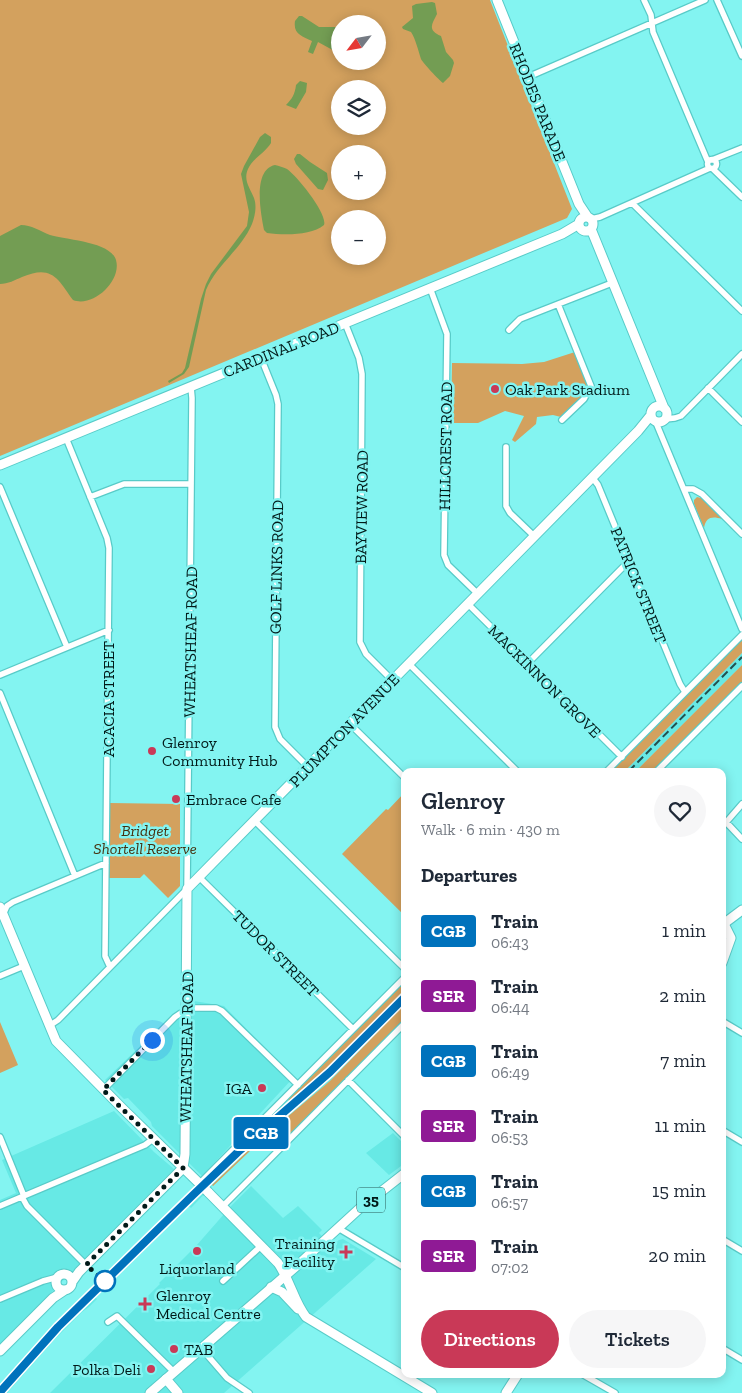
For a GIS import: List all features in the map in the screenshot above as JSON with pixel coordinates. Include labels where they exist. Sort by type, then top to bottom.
[{"type":"main road","name":"RHODES PARADE","points":[[497,0],[655,387],[661,416]]},
{"type":"main road","name":"CARDINAL ROAD","points":[[0,465],[587,223]]},
{"type":"main road","name":"PLUMPTON AVENUE","points":[[187,889],[638,431],[661,416]]},
{"type":"main road","name":"WHEATSHEAF ROAD","points":[[183,1168],[185,1144],[187,889]]},
{"type":"main road","points":[[726,923],[742,910]]},
{"type":"main road","points":[[2,911],[49,1026],[60,1046],[223,1206],[278,1263],[286,1275],[304,1314]]},
{"type":"main road","points":[[726,931],[730,938],[726,952]]},
{"type":"main road","points":[[167,1152],[178,1152],[185,1144]]},
{"type":"main road","points":[[70,1278],[79,1272],[183,1168]]},
{"type":"main road","name":"35","points":[[150,1393],[359,1209],[401,1176]]},
{"type":"main road","points":[[0,1352],[53,1298],[63,1274],[70,1278]]},
{"type":"main road","points":[[59,1285],[71,1286],[70,1278]]},
{"type":"main road","points":[[272,1287],[282,1292],[310,1320],[401,1374]]},
{"type":"main road","points":[[407,1378],[432,1393]]},
{"type":"main road","points":[[506,1393],[515,1378]]},
{"type":"main road","points":[[166,1379],[178,1393]]},
{"type":"street","points":[[644,0],[651,15],[653,32],[704,150],[719,174],[742,197]]},
{"type":"street","points":[[528,77],[704,0]]},
{"type":"street","points":[[717,0],[742,56]]},
{"type":"street","points":[[587,223],[698,173],[725,155],[742,148]]},
{"type":"street","points":[[632,203],[742,311]]},
{"type":"street","points":[[509,330],[520,320],[612,283]]},
{"type":"street","name":"HILLCREST ROAD","points":[[430,288],[447,334],[444,555],[452,569],[478,594]]},
{"type":"street","points":[[558,304],[591,386],[584,399],[562,420]]},
{"type":"street","name":"BAYVIEW ROAD","points":[[346,323],[362,368],[360,642],[366,654],[393,680]]},
{"type":"street","points":[[742,354],[683,414],[661,416],[662,436],[742,629]]},
{"type":"street","name":"GOLF LINKS ROAD","points":[[261,358],[278,404],[275,727],[280,739],[308,767]]},
{"type":"street","name":"WHEATSHEAF ROAD","points":[[187,889],[191,386]]},
{"type":"street","points":[[708,388],[742,422]]},
{"type":"street","name":"ACACIA STREET","points":[[66,438],[109,548],[105,956],[110,967]]},
{"type":"street","points":[[506,447],[506,506],[510,513],[534,536]]},
{"type":"street","name":"PATRICK STREET","points":[[592,477],[598,485],[680,684],[685,692]]},
{"type":"street","points":[[90,497],[124,484],[191,484]]},
{"type":"street","points":[[0,487],[66,647]]},
{"type":"street","points":[[685,489],[693,489],[702,494],[742,534]]},
{"type":"street","points":[[527,664],[630,560]]},
{"type":"street","name":"MACKINNON GROVE","points":[[468,604],[622,757]]},
{"type":"street","points":[[0,675],[108,630]]},
{"type":"street","points":[[610,768],[742,635]]},
{"type":"street","points":[[409,664],[514,768]]},
{"type":"street","points":[[660,768],[742,686]]},
{"type":"street","points":[[0,693],[75,876]]},
{"type":"street","points":[[350,724],[401,774]]},
{"type":"street","points":[[726,823],[742,804]]},
{"type":"street","points":[[255,821],[401,965]]},
{"type":"street","points":[[726,826],[742,838]]},
{"type":"street","points":[[2,911],[13,902],[106,863]]},
{"type":"street","name":"TUDOR STREET","points":[[199,877],[353,1029]]},
{"type":"street","name":"PLUMPTON AVENUE","points":[[49,1026],[58,1020],[187,889]]},
{"type":"street","points":[[0,976],[24,966]]},
{"type":"street","points":[[200,1184],[401,981]]},
{"type":"street","points":[[103,1090],[179,1014],[186,1010],[216,1008],[222,1011],[298,1085]]},
{"type":"street","points":[[726,1023],[742,1033]]},
{"type":"street","points":[[223,1206],[348,1080],[401,1030]]},
{"type":"street","points":[[348,1080],[401,1132]]},
{"type":"street","points":[[726,1132],[742,1142]]},
{"type":"street","points":[[0,1137],[27,1206],[86,1265]]},
{"type":"street","points":[[0,1206],[145,1145],[153,1139]]},
{"type":"street","points":[[338,1228],[401,1266]]},
{"type":"street","points":[[726,1241],[742,1251]]},
{"type":"street","points":[[223,1281],[261,1246]]},
{"type":"street","points":[[0,1298],[46,1280],[59,1285]]},
{"type":"street","points":[[108,1322],[117,1316],[174,1372]]},
{"type":"street","points":[[201,1348],[227,1378],[249,1393]]},
{"type":"street","points":[[726,1350],[742,1360]]},
{"type":"street","points":[[589,1378],[615,1393]]},
{"type":"shaded area","points":[[435,3],[437,14],[432,24],[432,29],[441,36],[446,52],[454,63],[450,76],[443,83],[421,59],[411,32],[402,27],[413,18],[412,6]]},
{"type":"shaded area","points":[[299,16],[302,16],[319,27],[331,27],[331,49],[318,42],[313,54],[308,52],[312,41],[297,32],[295,21]]},
{"type":"shaded area","points":[[300,81],[307,83],[306,92],[296,109],[286,105],[293,96],[296,85]]},
{"type":"shaded area","points":[[265,133],[271,137],[271,143],[253,162],[248,169],[246,177],[255,204],[252,224],[242,242],[216,272],[206,290],[189,367],[184,374],[169,383],[168,381],[182,373],[185,368],[206,284],[211,274],[247,226],[249,212],[241,174],[260,137]]},
{"type":"shaded area","points":[[297,154],[300,154],[327,173],[328,180],[323,190],[318,189],[296,164],[294,159]]},
{"type":"shaded area","points":[[275,165],[287,169],[298,179],[317,204],[324,220],[324,225],[312,231],[297,234],[267,233],[264,230],[260,204],[261,184],[263,175]]},
{"type":"shaded area","points":[[21,225],[32,227],[50,235],[86,242],[105,249],[116,260],[115,276],[104,291],[89,300],[81,301],[73,300],[58,280],[47,273],[32,273],[9,283],[0,284],[0,236]]},
{"type":"shaded area","points":[[742,653],[742,665],[639,768],[628,768]]},
{"type":"shaded area","points":[[401,998],[401,1008],[330,1081],[239,1158],[191,1208],[188,1206],[95,1297],[97,1299],[53,1341],[7,1393],[0,1393],[0,1388],[44,1337],[89,1291],[91,1293],[184,1202],[182,1198],[208,1178],[296,1094],[325,1073]]},
{"type":"shaded area","points":[[194,1001],[224,1006],[294,1077],[202,1176],[152,1126],[151,1122],[128,1098],[124,1099],[105,1080],[177,1011]]},
{"type":"shaded area","points":[[114,1111],[154,1152],[174,1169],[0,1344],[0,1200],[16,1193],[2,1160]]},
{"type":"shaded area","points":[[393,1133],[401,1141],[401,1166],[389,1175],[366,1153]]},
{"type":"shaded area","points":[[251,1186],[283,1218],[298,1206],[322,1230],[319,1233],[331,1246],[343,1239],[376,1259],[224,1393],[50,1393],[160,1284]]},
{"type":"green space","points":[[0,0],[490,0],[572,209],[567,218],[0,456]]},
{"type":"green space","points":[[575,352],[588,384],[581,398],[561,417],[553,415],[537,417],[536,424],[515,442],[512,440],[524,416],[505,411],[478,423],[451,423],[452,363],[522,364],[544,362]]},
{"type":"green space","points":[[697,497],[701,498],[722,519],[710,518],[704,528],[694,504],[694,500]]},
{"type":"green space","points":[[742,639],[742,653],[628,768],[614,768]]},
{"type":"green space","points":[[742,665],[742,682],[657,768],[639,768]]},
{"type":"green space","points":[[401,796],[401,912],[342,854],[386,809],[388,810]]},
{"type":"green space","name":"Bridget Shortell Reserve","points":[[110,803],[180,804],[180,886],[168,898],[144,874],[140,878],[109,878]]},
{"type":"green space","points":[[401,985],[401,998],[319,1079],[289,1101],[288,1099]]},
{"type":"green space","points":[[401,1008],[401,1024],[291,1135],[286,1131],[269,1148],[266,1146],[263,1148],[260,1145],[250,1151],[212,1185],[254,1145],[330,1081]]},
{"type":"green space","points":[[0,1022],[18,1065],[0,1073]]},
{"type":"railway","points":[[632,768],[742,657]]},
{"type":"railway","points":[[0,1392],[58,1327],[193,1195],[238,1152],[326,1076],[401,1001]]},
{"type":"train","name":"CGB","points":[[0,1392],[58,1327],[226,1162],[330,1072],[401,1001]]},
{"type":"place","name":"Oak Park Stadium","points":[[495,389]]},
{"type":"place","name":"Glenroy Community Hub","points":[[152,751]]},
{"type":"place","name":"Embrace Cafe","points":[[176,799]]},
{"type":"place","name":"IGA","points":[[262,1088]]},
{"type":"place","name":"Liquorland","points":[[197,1251]]},
{"type":"place","name":"Training Facility","points":[[346,1252]]},
{"type":"place","name":"Glenroy Medical Centre","points":[[145,1304]]},
{"type":"place","name":"TAB","points":[[174,1349]]},
{"type":"place","name":"Polka Deli","points":[[151,1369]]},
{"type":"route","points":[[105,1281],[86,1265],[183,1168],[103,1090],[152,1040]]}]
